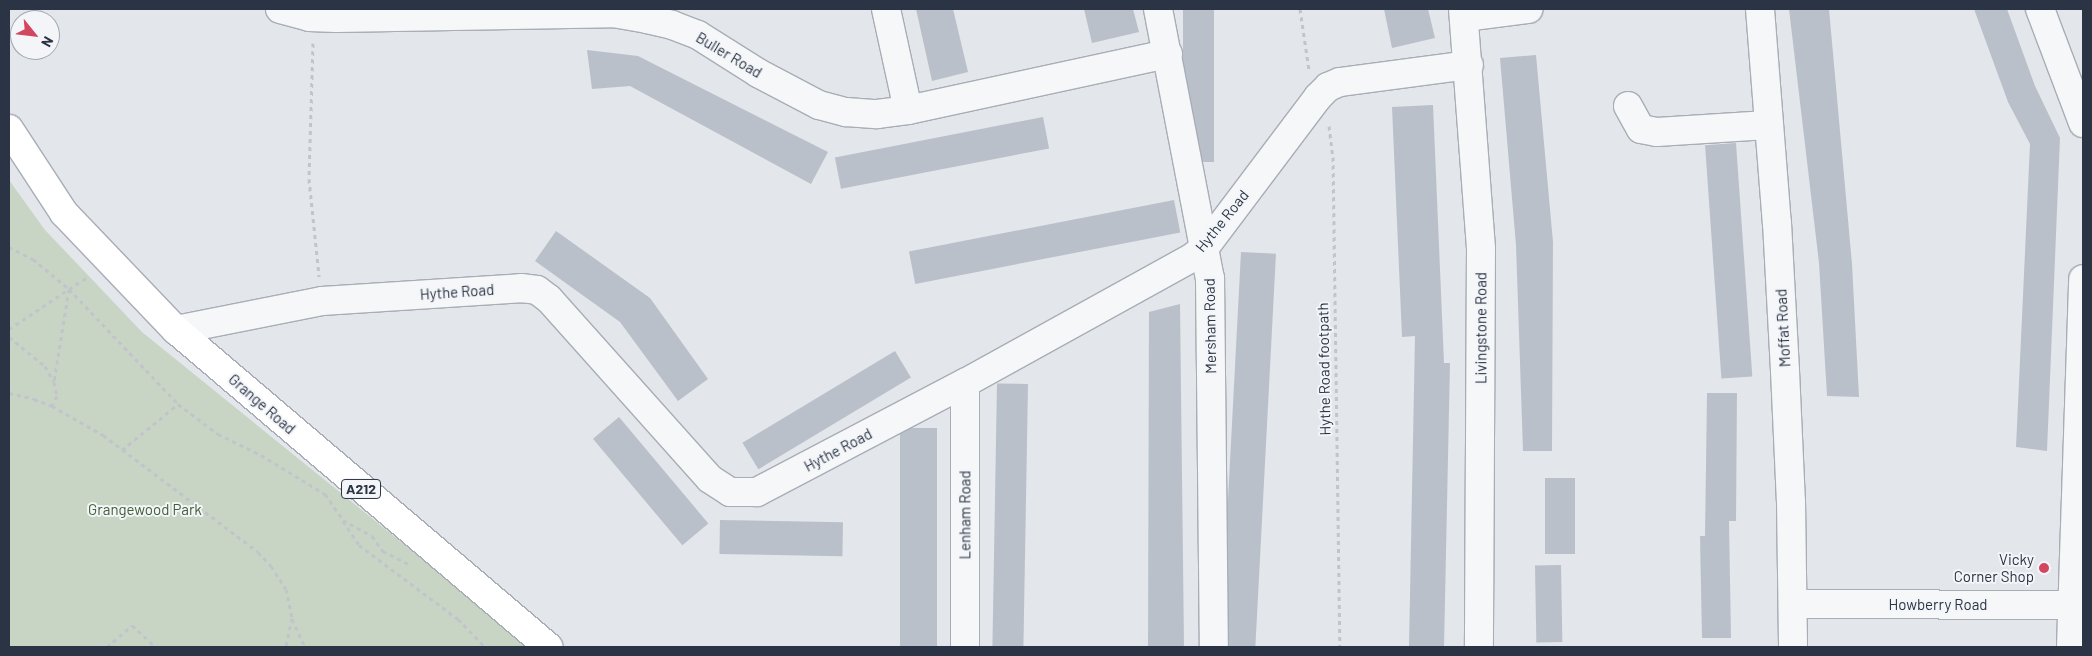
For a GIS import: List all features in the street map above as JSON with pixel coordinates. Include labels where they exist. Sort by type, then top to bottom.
[{"type":"main road","name":"Grange Road","points":[[9,129],[64,213],[176,330],[548,647]]},
{"type":"street","name":"Buller Road","points":[[280,9],[328,15],[612,11],[672,24],[698,35],[758,73],[819,104],[846,112],[877,114],[908,110],[1168,54]]},
{"type":"street","points":[[886,9],[908,110]]},
{"type":"street","name":"Mersham Road","points":[[1158,9],[1210,278],[1214,647]]},
{"type":"street","points":[[1464,13],[1528,9]]},
{"type":"street","name":"Moffat Road","points":[[1760,9],[1777,223],[1785,371],[1791,501],[1793,647]]},
{"type":"street","points":[[2040,9],[2083,123]]},
{"type":"street","name":"Livingstone Road","points":[[1464,13],[1481,249],[1479,647]]},
{"type":"street","name":"Hythe Road","points":[[176,330],[322,301],[521,288],[537,290],[550,299],[710,479],[730,492],[758,492],[965,384],[1175,268],[1205,247],[1322,92],[1340,82],[1469,65]]},
{"type":"street","points":[[1628,106],[1641,129],[1657,132],[1768,125]]},
{"type":"street","points":[[2071,647],[2078,605],[2083,279]]},
{"type":"street","name":"Lenham Road","points":[[965,384],[965,647]]},
{"type":"street","name":"Howberry Road","points":[[1792,604],[2078,605]]},
{"type":"path","name":"Hythe Road footpath","points":[[1300,9],[1308,68],[1327,104],[1332,157],[1340,647]]},
{"type":"path","points":[[322,301],[309,179],[328,15]]},
{"type":"path","points":[[9,247],[33,259],[68,289],[178,404],[218,434],[261,455],[325,494],[360,545],[458,619],[485,647]]},
{"type":"path","points":[[9,329],[68,289]]},
{"type":"path","points":[[54,382],[68,289]]},
{"type":"path","points":[[9,337],[45,366],[54,382],[57,396],[52,406]]},
{"type":"path","points":[[9,393],[52,406],[103,436],[258,552],[271,566],[286,589],[292,618],[304,647]]},
{"type":"path","points":[[122,450],[178,404]]},
{"type":"path","points":[[343,520],[372,536],[383,551],[416,568]]},
{"type":"path","points":[[286,647],[292,618]]},
{"type":"path","points":[[108,647],[132,625],[156,647]]},
{"type":"green space","name":"Grangewood Park","points":[[9,180],[45,230],[142,332],[531,647],[9,647]]},
{"type":"building","points":[[916,9],[953,9],[968,72],[932,81]]},
{"type":"building","points":[[1084,9],[1133,9],[1139,32],[1092,43]]},
{"type":"building","points":[[1183,9],[1214,9],[1214,162],[1183,162]]},
{"type":"building","points":[[1384,9],[1428,9],[1435,38],[1392,48]]},
{"type":"building","points":[[1789,9],[1829,9],[1852,264],[1859,397],[1827,396],[1819,263]]},
{"type":"building","points":[[1974,9],[2007,9],[2035,86],[2060,138],[2047,451],[2016,447],[2030,144],[2008,102]]},
{"type":"building","points":[[587,50],[638,56],[828,152],[811,184],[630,86],[592,89]]},
{"type":"building","points":[[1536,55],[1553,242],[1552,451],[1523,451],[1516,245],[1500,58]]},
{"type":"building","points":[[1433,105],[1444,363],[1450,363],[1444,647],[1409,647],[1415,336],[1402,337],[1392,107]]},
{"type":"building","points":[[1043,117],[1049,148],[841,189],[835,157]]},
{"type":"building","points":[[1736,143],[1752,376],[1721,379],[1705,145]]},
{"type":"building","points":[[1174,200],[1180,232],[915,284],[909,252]]},
{"type":"building","points":[[556,231],[650,298],[708,379],[678,401],[620,322],[535,261]]},
{"type":"building","points":[[1241,252],[1276,254],[1255,647],[1220,646]]},
{"type":"building","points":[[1180,304],[1184,647],[1148,647],[1149,312]]},
{"type":"building","points":[[895,351],[911,378],[758,469],[742,443]]},
{"type":"building","points":[[997,383],[1028,384],[1023,647],[992,646]]},
{"type":"building","points":[[1707,393],[1737,393],[1736,521],[1729,521],[1731,638],[1702,638],[1700,536],[1705,536]]},
{"type":"building","points":[[619,417],[708,523],[682,545],[593,439]]},
{"type":"building","points":[[900,428],[937,428],[937,647],[900,647]]},
{"type":"building","points":[[1545,478],[1575,478],[1575,554],[1545,554]]},
{"type":"building","points":[[720,520],[843,522],[842,556],[719,554]]},
{"type":"building","points":[[1535,565],[1561,565],[1562,642],[1536,642]]},
{"type":"place","name":"Vicky Corner Shop","points":[[2044,568]]}]
